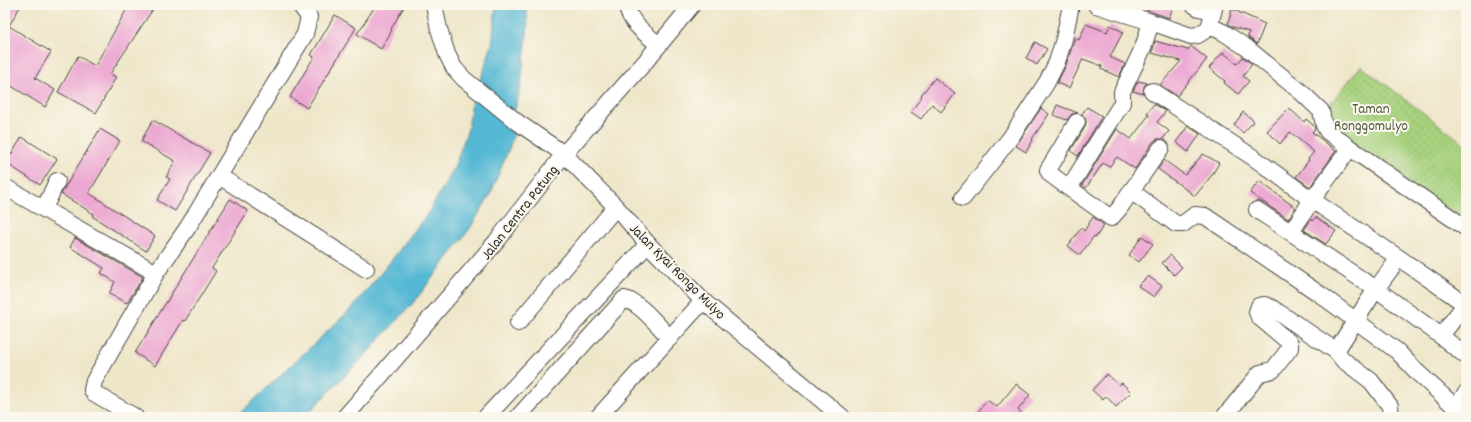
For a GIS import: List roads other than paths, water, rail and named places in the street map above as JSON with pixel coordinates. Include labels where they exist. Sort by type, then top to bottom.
[{"type":"street","points":[[135,417],[94,393],[92,386],[156,273],[188,227],[305,34],[309,17],[300,5]]},
{"type":"street","name":"Jalan Kyai Rongo Mulyo","points":[[434,5],[439,29],[447,54],[454,68],[464,79],[517,122],[564,154],[616,207],[648,244],[703,301],[842,417]]},
{"type":"street","points":[[627,5],[627,9],[632,19],[659,45]]},
{"type":"street","name":"Jalan Centra Patung","points":[[345,417],[496,242],[564,154],[692,5]]},
{"type":"street","points":[[963,198],[1011,137],[1047,82],[1057,62],[1064,39],[1071,5]]},
{"type":"street","points":[[1096,5],[1152,22],[1191,36],[1198,35],[1209,28],[1214,28],[1223,32],[1247,48],[1321,110],[1324,125],[1327,131],[1466,228]]},
{"type":"street","points":[[1194,5],[1199,8],[1214,8],[1209,28]]},
{"type":"street","points":[[1069,188],[1122,102],[1122,92],[1143,48],[1152,22]]},
{"type":"street","points":[[1152,91],[1254,158],[1312,200],[1466,304],[1441,336]]},
{"type":"street","points":[[1077,122],[1048,170],[1050,174],[1111,218],[1132,191],[1161,148]]},
{"type":"street","points":[[1291,232],[1312,200],[1350,148]]},
{"type":"street","points":[[219,176],[366,269]]},
{"type":"street","points":[[44,209],[57,181]]},
{"type":"street","points":[[5,187],[156,273]]},
{"type":"street","points":[[1132,191],[1176,224],[1183,224],[1195,215],[1205,216],[1321,295],[1396,351],[1461,412],[1466,393]]},
{"type":"street","points":[[518,323],[616,207]]},
{"type":"street","points":[[1257,210],[1376,289],[1466,356]]},
{"type":"street","points":[[486,417],[648,244]]},
{"type":"street","points":[[1336,351],[1376,289],[1399,258]]},
{"type":"street","points":[[518,417],[624,299],[631,301],[637,306],[670,338]]},
{"type":"street","points":[[598,417],[703,301]]},
{"type":"street","points":[[1224,417],[1260,373],[1273,370],[1290,348],[1290,343],[1259,317],[1257,312],[1259,306],[1265,305],[1272,308],[1336,351],[1343,360],[1371,380],[1390,406],[1391,417]]},
{"type":"water","points":[[496,5],[526,5],[528,24],[521,85],[512,122],[515,130],[510,146],[490,195],[469,230],[414,302],[358,363],[304,417],[236,417],[352,308],[428,213],[454,168],[468,129],[472,101],[492,44]]},
{"type":"park label","name":"Taman Ronggomulyo","points":[[1371,116]]}]
